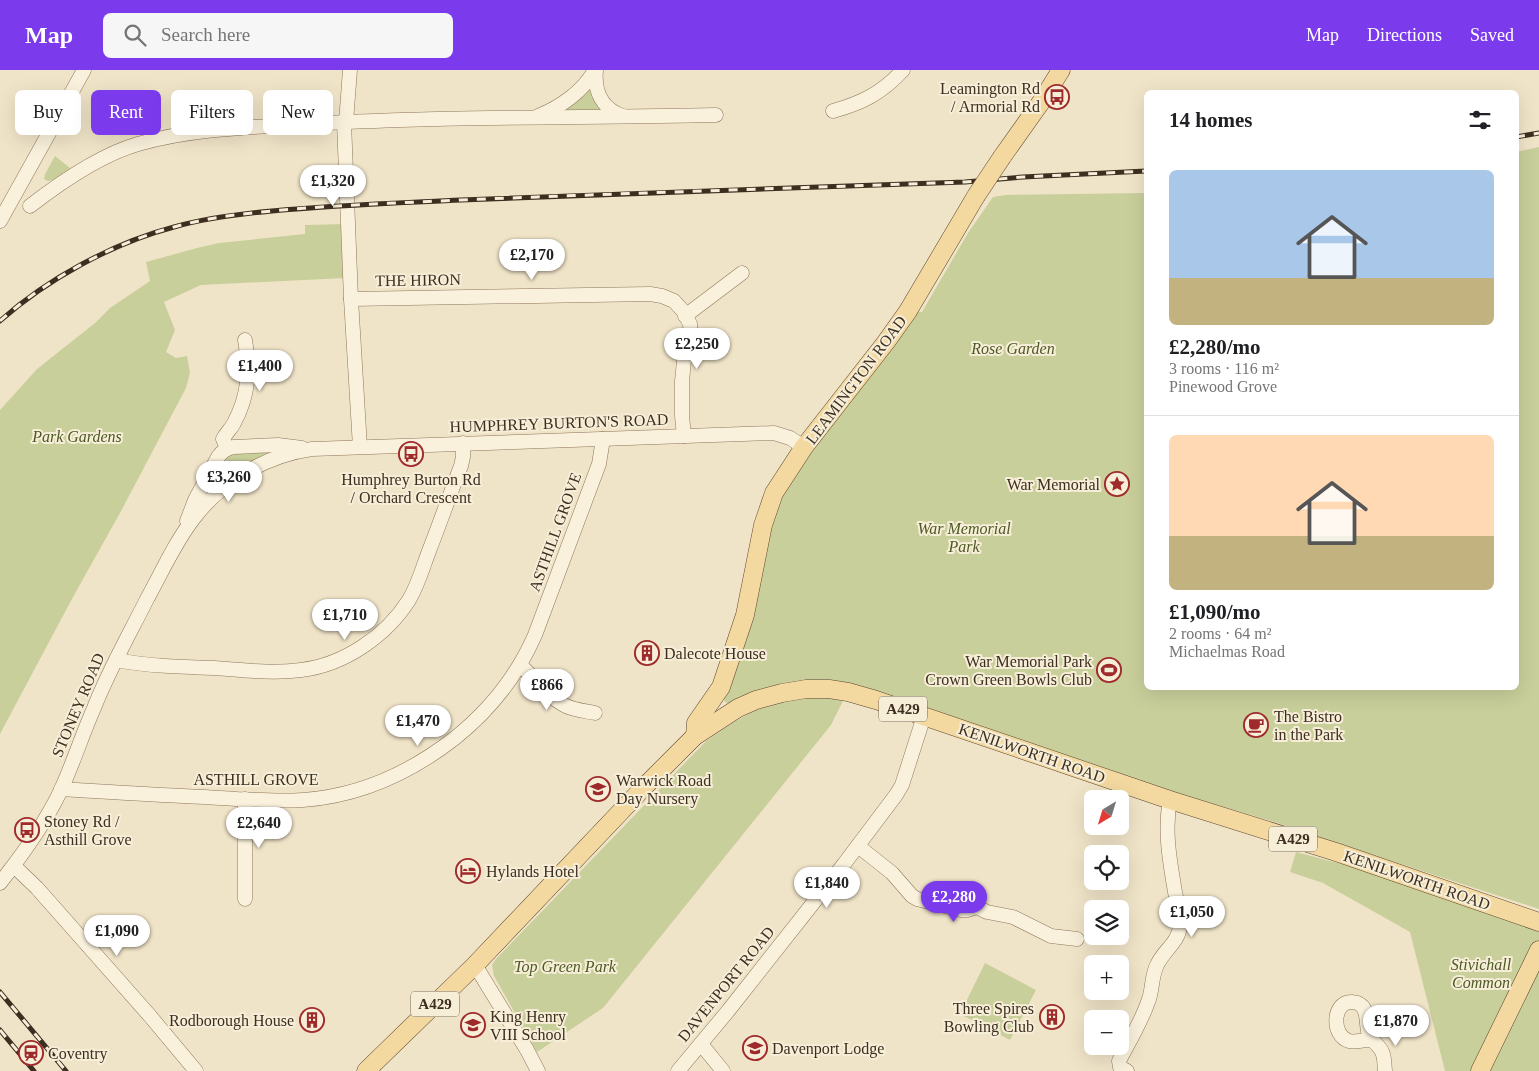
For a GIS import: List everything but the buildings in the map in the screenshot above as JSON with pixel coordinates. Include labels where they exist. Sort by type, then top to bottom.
[{"type":"main road","name":"LEAMINGTON ROAD","points":[[695,736],[696,723],[723,702],[745,615],[760,541],[770,504],[779,486],[804,447],[908,311],[976,196],[1061,70]]},
{"type":"main road","name":"KENILWORTH ROAD","points":[[723,702],[736,705],[798,690],[829,689],[848,692],[1170,800],[1336,852],[1539,922]]},
{"type":"main road","name":"A429","points":[[366,1071],[474,965],[695,736],[723,702]]},
{"type":"main road","points":[[1480,1071],[1539,950]]},
{"type":"street","points":[[0,221],[84,70]]},
{"type":"street","points":[[350,70],[345,122],[351,299],[360,448]]},
{"type":"street","points":[[533,117],[549,111],[569,99],[585,84],[595,70]]},
{"type":"street","points":[[595,70],[596,88],[601,100],[612,111],[628,117]]},
{"type":"street","points":[[832,111],[871,97],[889,84],[903,70]]},
{"type":"street","points":[[30,206],[48,192],[102,159],[138,144],[169,137],[220,130],[345,122],[533,117],[716,116]]},
{"type":"street","points":[[684,436],[682,381],[684,361],[691,333],[690,324],[685,316],[742,273]]},
{"type":"street","name":"THE HIRON","points":[[351,299],[650,294],[674,301],[680,306],[685,316]]},
{"type":"street","points":[[227,448],[223,439],[233,426],[245,398],[248,362],[245,340]]},
{"type":"street","name":"HUMPHREY BURTON'S ROAD","points":[[227,448],[278,445],[312,449],[360,448],[774,433],[790,438],[804,447]]},
{"type":"street","name":"ASTHILL GROVE","points":[[61,789],[246,799],[287,800],[318,798],[359,790],[398,775],[428,758],[474,722],[498,696],[520,665],[535,635],[599,464],[603,439]]},
{"type":"street","points":[[116,660],[163,666],[280,671],[316,668],[352,653],[377,635],[401,612],[413,592],[461,466],[463,444]]},
{"type":"street","name":"STONEY ROAD","points":[[0,883],[41,826],[61,789],[94,707],[116,660],[181,536],[204,482],[221,452],[227,448]]},
{"type":"street","name":"HUMPHREY BURTON'S ROAD","points":[[248,471],[282,456],[312,449]]},
{"type":"street","name":"STONEY ROAD","points":[[181,536],[195,516],[208,503],[224,488],[248,471]]},
{"type":"street","points":[[520,665],[563,705],[595,713]]},
{"type":"street","name":"DAVENPORT ROAD","points":[[678,1071],[858,846],[899,790],[924,716]]},
{"type":"street","points":[[244,899],[246,799]]},
{"type":"street","points":[[1127,1071],[1120,1067],[1119,1061],[1148,1003],[1157,964],[1174,942],[1180,926],[1180,913],[1175,893],[1167,830],[1167,813],[1170,800]]},
{"type":"street","points":[[858,846],[892,873],[908,893],[916,899],[964,910],[977,906],[987,912],[1013,917],[1051,936],[1077,939]]},
{"type":"street","points":[[14,866],[37,888],[196,1071]]},
{"type":"street","points":[[474,965],[538,1071]]},
{"type":"street","points":[[1372,1040],[1383,1053],[1385,1071]]},
{"type":"street","points":[[701,1044],[723,1071]]},
{"type":"green space","points":[[589,86],[603,110],[560,113]]},
{"type":"green space","name":"War Memorial Park","points":[[1539,147],[1539,909],[1278,823],[1174,792],[1170,800],[848,692],[732,705],[725,702],[722,693],[772,498],[908,311],[922,312],[968,233],[993,197],[1005,195],[1144,193],[1144,690],[1519,690],[1519,151]]},
{"type":"green space","points":[[55,156],[70,168],[53,180],[48,181],[44,179],[45,174]]},
{"type":"green space","name":"Park Gardens","points":[[344,224],[345,278],[201,285],[164,302],[175,330],[166,352],[176,358],[187,356],[190,373],[186,388],[0,734],[0,410],[37,369],[95,323],[110,308],[150,281],[146,262],[219,243],[305,234],[305,225]]},
{"type":"green space","points":[[278,449],[238,470],[200,501],[224,455]]},
{"type":"green space","name":"Top Green Park","points":[[822,696],[843,701],[831,725],[603,1008],[537,1052],[494,976],[492,965],[496,959],[706,741],[744,716],[764,707],[790,699]]},
{"type":"green space","name":"Stivichall Common","points":[[1296,852],[1402,880],[1539,931],[1539,1071],[1445,1071],[1410,932],[1323,883],[1290,872]]},
{"type":"green space","points":[[985,963],[1036,990],[1010,1040],[960,1014]]},
{"type":"railway","points":[[1519,136],[1539,133]]},
{"type":"railway","points":[[0,321],[38,291],[82,264],[105,253],[151,234],[174,227],[235,215],[390,203],[965,182],[1144,171]]},
{"type":"railway","points":[[0,992],[66,1071]]},
{"type":"railway","points":[[0,1030],[34,1071]]},
{"type":"place","name":"Leamington Rd / Armorial Rd","points":[[1057,97]]},
{"type":"place","name":"Humphrey Burton Rd / Orchard Crescent","points":[[411,454]]},
{"type":"place","name":"War Memorial","points":[[1117,484]]},
{"type":"place","name":"Dalecote House","points":[[647,653]]},
{"type":"place","name":"War Memorial Park Crown Green Bowls Club","points":[[1109,670]]},
{"type":"place","name":"The Bistro in the Park","points":[[1256,725]]},
{"type":"place","name":"Warwick Road Day Nursery","points":[[598,789]]},
{"type":"place","name":"Stoney Rd / Asthill Grove","points":[[27,830]]},
{"type":"place","name":"Hylands Hotel","points":[[468,871]]},
{"type":"place","name":"Three Spires Bowling Club","points":[[1052,1017]]},
{"type":"place","name":"Rodborough House","points":[[312,1020]]},
{"type":"place","name":"King Henry VIII School","points":[[473,1025]]},
{"type":"place","name":"Davenport Lodge","points":[[755,1048]]},
{"type":"place","name":"Coventry","points":[[31,1053]]},
{"type":"park label","name":"Rose Garden","points":[[1013,348]]}]
